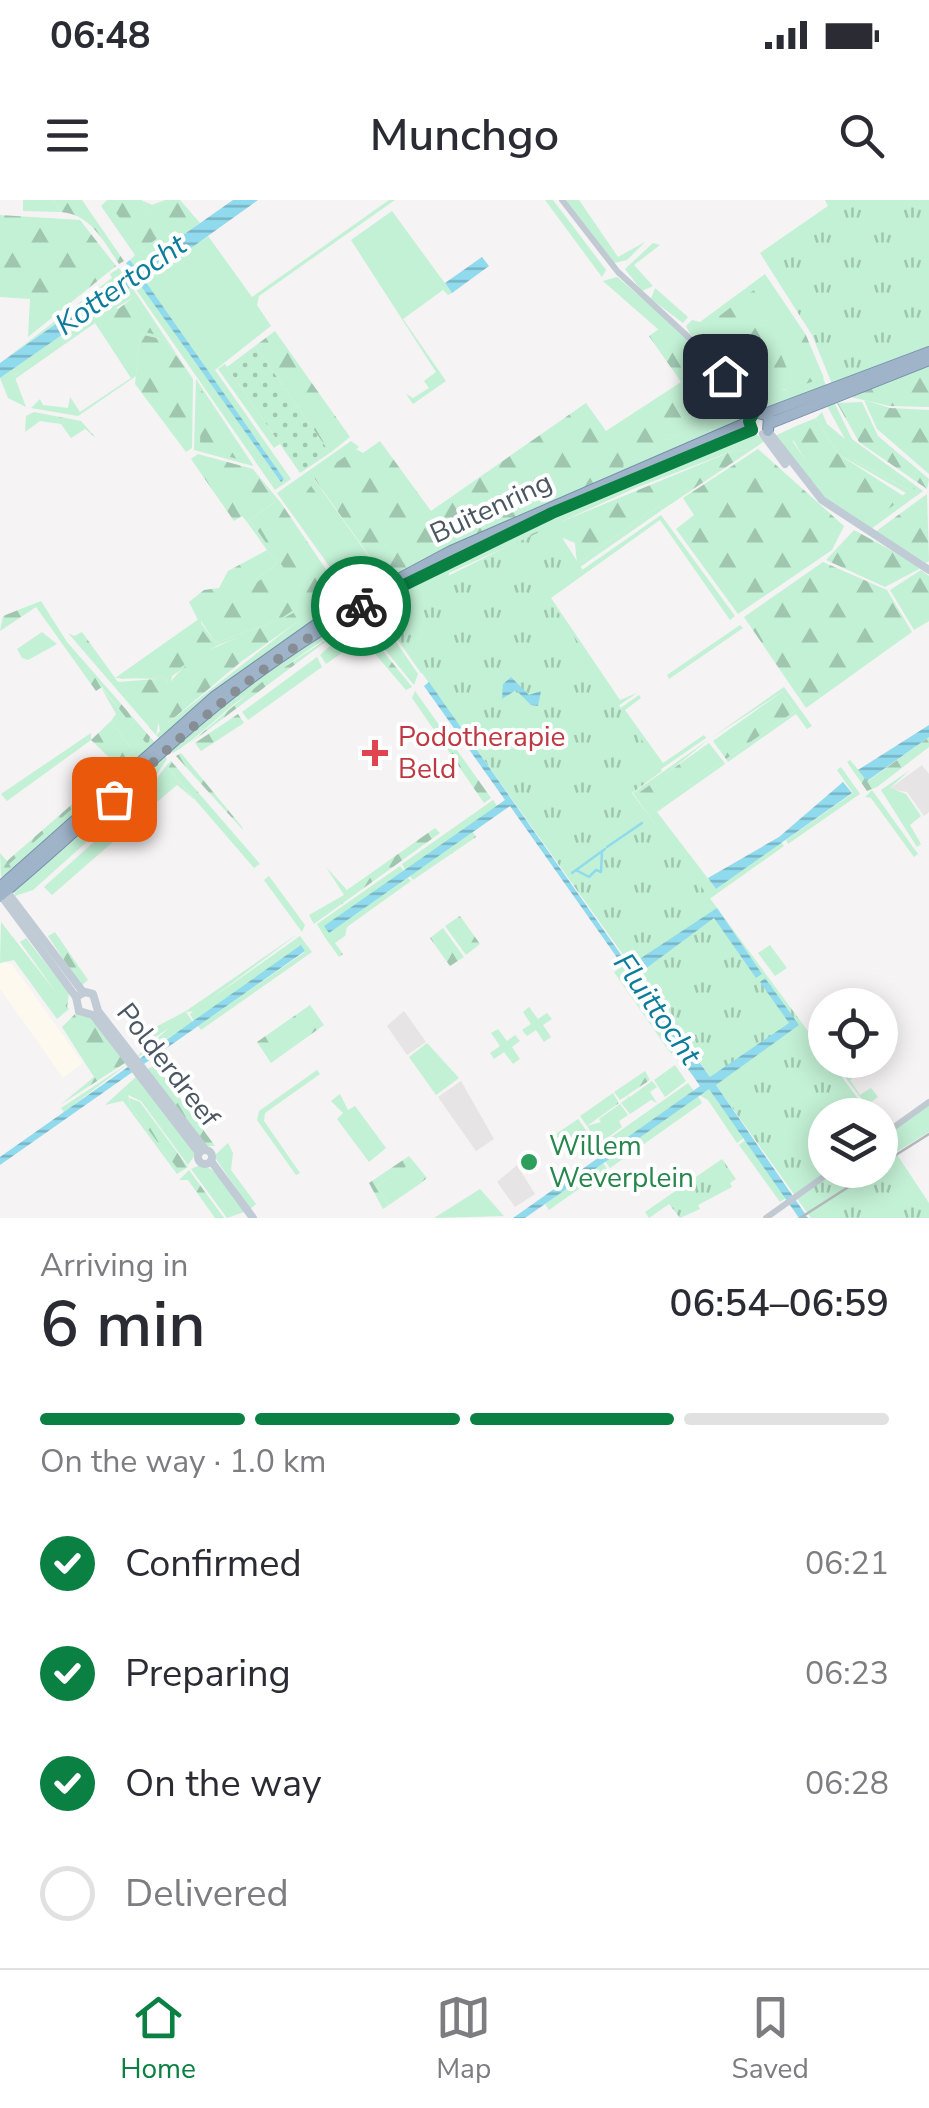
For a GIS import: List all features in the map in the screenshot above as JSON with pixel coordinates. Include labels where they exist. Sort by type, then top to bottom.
[{"type":"highway","name":"Buitenring","points":[[1,890],[214,697],[324,618],[451,551],[929,352]]},
{"type":"highway","name":"Buitenring","points":[[761,421],[929,360]]},
{"type":"main road","points":[[761,421],[817,502],[926,568]]},
{"type":"main road","name":"Polderdreef","points":[[1,890],[68,985],[79,995],[93,994],[86,1011],[129,1056],[202,1151],[212,1153],[210,1162],[250,1214]]},
{"type":"main road","name":"Polderdreef","points":[[1,890],[79,995]]},
{"type":"main road","points":[[79,995],[86,1011]]},
{"type":"street","points":[[562,200],[612,266],[698,346],[761,421]]},
{"type":"street","points":[[898,1124],[929,1102]]},
{"type":"street","points":[[766,1218],[808,1188]]},
{"type":"shaded area","points":[[922,765],[929,774],[929,812],[924,816],[907,792],[889,789]]},
{"type":"shaded area","points":[[0,964],[12,964],[83,1063],[63,1078],[0,989]]},
{"type":"shaded area","points":[[404,1011],[426,1042],[407,1055],[387,1026]]},
{"type":"shaded area","points":[[461,1081],[494,1139],[476,1151],[438,1097]]},
{"type":"shaded area","points":[[517,1165],[535,1194],[515,1207],[497,1182]]},
{"type":"green space","points":[[23,200],[53,200],[61,212],[23,211]]},
{"type":"green space","points":[[53,200],[82,200],[124,261],[119,264],[89,224],[61,212]]},
{"type":"green space","points":[[107,200],[124,223],[147,207],[141,200],[152,205],[165,200],[127,226],[142,249],[190,215],[180,200],[200,223],[136,268],[130,260],[135,255],[101,206]]},
{"type":"green space","points":[[107,200],[141,200],[147,207],[124,224]]},
{"type":"green space","points":[[165,200],[180,200],[191,215],[142,249],[126,226]]},
{"type":"green space","points":[[389,200],[395,200],[259,296],[257,305],[271,326],[215,370],[291,479],[275,490],[133,285],[138,281],[281,481],[284,479],[144,281],[208,236],[252,297]]},
{"type":"green space","points":[[545,200],[553,200],[606,270],[602,277]]},
{"type":"green space","points":[[565,200],[579,200],[618,257],[645,242],[627,260],[614,263]]},
{"type":"green space","points":[[825,200],[929,200],[929,346],[832,384],[812,335],[760,253],[828,206]]},
{"type":"green space","points":[[392,211],[452,293],[448,295],[443,290],[403,319],[446,381],[413,404],[406,394],[413,398],[429,388],[424,381],[436,372],[351,240]]},
{"type":"green space","points":[[0,215],[80,220],[116,266],[28,337],[30,299],[0,297]]},
{"type":"green space","points":[[653,243],[660,245],[634,265],[653,286],[642,291],[625,269]]},
{"type":"green space","points":[[119,268],[124,275],[0,363],[112,278],[110,274]]},
{"type":"green space","points":[[765,274],[804,332],[827,388],[782,406],[760,405],[724,372],[686,326],[692,320],[700,322]],"holes":[[[706,326],[786,390],[761,385]]]},
{"type":"green space","points":[[617,277],[683,333],[747,409],[738,423],[623,471],[623,457],[719,419],[659,330],[603,281]]},
{"type":"green space","points":[[131,286],[193,379],[165,340],[140,334],[136,376],[78,416],[31,408],[40,399],[43,405],[68,408],[70,397],[80,412],[131,378],[95,323],[14,375],[26,407],[8,398],[0,378]],"holes":[[[134,297],[161,335],[116,308]]]},
{"type":"green space","points":[[655,288],[688,317],[683,323],[651,299]]},
{"type":"green space","points":[[754,290],[794,387],[767,387],[755,381],[706,326]]},
{"type":"green space","points":[[134,297],[162,335],[162,336],[101,322]]},
{"type":"green space","points":[[94,319],[95,323],[15,379],[13,376]]},
{"type":"green space","points":[[659,329],[713,380],[722,406],[719,419],[624,457],[623,471],[352,598],[347,591],[361,583],[351,562],[360,556],[374,575],[380,571],[314,478],[356,449],[363,453],[380,441],[431,511],[586,403],[606,431],[681,382],[649,336]]},
{"type":"green space","points":[[275,331],[350,437],[330,453],[255,346]]},
{"type":"green space","points":[[805,333],[824,378],[805,384],[789,344]]},
{"type":"green space","points":[[140,334],[165,340],[193,379],[192,448],[186,452],[135,384]]},
{"type":"green space","points":[[255,346],[330,453],[300,473],[227,367]]},
{"type":"green space","points":[[929,363],[929,407],[889,406],[851,397],[849,393]]},
{"type":"green space","points":[[225,364],[280,444],[274,448],[218,369]]},
{"type":"green space","points":[[196,379],[253,465],[253,466],[194,450]]},
{"type":"green space","points":[[202,391],[249,462],[200,449]]},
{"type":"green space","points":[[864,400],[890,408],[929,410],[929,474],[877,429]]},
{"type":"green space","points":[[834,402],[852,439],[923,491],[871,529],[824,500],[775,436],[796,426],[793,442],[813,471],[808,475],[831,499],[869,522],[906,493],[838,454],[816,418],[822,412],[827,424],[845,439],[827,406]],"holes":[[[838,444],[904,481],[911,491],[857,462]]]},
{"type":"green space","points":[[862,402],[878,436],[929,479],[927,489],[859,442],[837,403]]},
{"type":"green space","points":[[34,412],[81,421],[95,437],[85,429],[71,438],[61,424],[40,421],[25,432],[26,416]]},
{"type":"green space","points":[[816,418],[838,454],[905,497],[869,523],[831,499],[807,475],[812,471],[792,438],[796,426]]},
{"type":"green space","points":[[753,433],[766,440],[750,451],[735,450],[633,489],[449,573],[429,674],[421,673],[380,615],[358,610],[598,495]]},
{"type":"green space","points":[[351,441],[359,447],[314,479],[380,572],[347,591],[277,493]]},
{"type":"green space","points":[[837,444],[845,444],[915,488],[911,491],[857,462]]},
{"type":"green space","points":[[758,449],[844,526],[832,550],[738,614],[676,529],[694,515],[683,498]]},
{"type":"green space","points":[[735,450],[750,451],[662,510],[659,506],[577,564],[575,543],[563,538],[395,603],[534,533]]},
{"type":"green space","points":[[198,454],[253,469],[275,502],[247,522],[242,516],[234,521],[191,459]]},
{"type":"green space","points":[[253,469],[281,503],[253,524],[314,610],[342,593],[347,602],[161,740],[156,735],[160,731],[157,713],[168,679],[115,678],[277,564],[247,522],[275,502]],"holes":[[[303,608],[307,614],[164,726],[172,676],[218,645],[283,621]],[[280,619],[216,643],[201,623],[201,621]],[[198,624],[168,676],[142,677]]]},
{"type":"green space","points":[[311,486],[331,514],[320,520],[301,497]]},
{"type":"green space","points":[[927,494],[929,561],[926,563],[875,532]]},
{"type":"green space","points":[[281,503],[342,593],[314,611],[252,523]]},
{"type":"green space","points":[[659,506],[662,510],[580,567],[577,564]]},
{"type":"green space","points":[[661,515],[735,616],[730,620],[660,520],[551,598],[620,700],[637,693],[618,706],[542,598]]},
{"type":"green space","points":[[334,519],[358,553],[344,551],[325,525]]},
{"type":"green space","points":[[554,525],[584,572],[549,598],[662,771],[632,793],[808,1031],[808,1078],[843,1078],[857,1098],[808,1098],[808,1188],[898,1188],[898,1156],[929,1203],[929,1218],[811,1218],[377,610]]},
{"type":"green space","points":[[854,530],[919,569],[885,587],[826,560]]},
{"type":"green space","points":[[267,550],[277,564],[198,620],[189,602],[204,590],[219,588],[228,571]]},
{"type":"green space","points":[[823,562],[887,590],[912,632],[806,708],[744,617]]},
{"type":"green space","points":[[276,569],[301,605],[280,619],[216,643],[201,621]]},
{"type":"green space","points":[[921,570],[929,576],[929,621],[914,630],[890,590]]},
{"type":"green space","points":[[41,601],[67,642],[150,737],[148,746],[102,687],[96,691],[36,607],[0,631],[3,616]]},
{"type":"green space","points":[[303,607],[308,614],[242,661],[163,727],[163,701],[172,680],[189,664],[210,650]]},
{"type":"green space","points":[[355,611],[358,616],[241,699],[191,741],[173,753],[169,749],[216,708]]},
{"type":"green space","points":[[373,616],[382,621],[418,674],[414,685],[360,619]]},
{"type":"green space","points":[[358,620],[412,687],[406,690],[351,626]]},
{"type":"green space","points":[[198,624],[213,645],[168,676],[119,679]]},
{"type":"green space","points":[[740,625],[743,628],[669,679],[667,675]]},
{"type":"green space","points":[[341,630],[189,744],[262,682]]},
{"type":"green space","points":[[347,630],[357,642],[326,664],[320,655]]},
{"type":"green space","points":[[42,632],[57,644],[28,660],[22,658],[17,649]]},
{"type":"green space","points":[[82,632],[118,682],[168,678],[156,735],[68,633],[74,636]]},
{"type":"green space","points":[[317,657],[322,667],[248,720],[242,712]]},
{"type":"green space","points":[[101,687],[148,744],[150,737],[157,745],[13,871],[8,864],[130,758],[126,757],[133,751],[111,721],[116,714]]},
{"type":"green space","points":[[784,687],[812,726],[807,729],[796,714],[728,762],[726,759],[795,711],[782,692],[711,738]]},
{"type":"green space","points":[[415,691],[491,798],[484,803],[412,698]]},
{"type":"green space","points":[[782,692],[795,711],[726,759],[713,741]]},
{"type":"green space","points":[[639,695],[641,698],[625,710],[663,763],[704,735],[706,738],[631,790],[589,730]]},
{"type":"green space","points":[[238,714],[244,723],[201,751],[195,743]]},
{"type":"green space","points":[[111,721],[133,751],[127,756],[131,757],[9,864],[13,871],[1,877],[0,853],[7,861],[117,765],[91,740]]},
{"type":"green space","points":[[91,733],[91,740],[7,801],[1,794]]},
{"type":"green space","points":[[929,737],[929,747],[867,791],[847,762],[850,760],[868,781]]},
{"type":"green space","points":[[708,740],[671,770],[685,788],[723,761],[725,764],[657,812],[716,889],[781,842],[784,846],[708,900],[633,793]]},
{"type":"green space","points":[[709,743],[723,761],[684,789],[671,770]]},
{"type":"green space","points":[[181,753],[242,827],[243,830],[176,756]]},
{"type":"green space","points":[[164,755],[167,759],[148,787],[33,890],[15,896],[14,888]]},
{"type":"green space","points":[[171,761],[260,864],[254,868],[166,766]]},
{"type":"green space","points":[[166,766],[195,800],[177,785],[151,807],[150,815],[139,802]]},
{"type":"green space","points":[[841,767],[860,794],[788,844],[786,840],[853,793],[837,770]]},
{"type":"green space","points":[[910,770],[890,788],[906,794],[921,816],[910,825],[921,844],[917,847],[881,790]]},
{"type":"green space","points":[[667,773],[679,791],[653,810],[640,792]]},
{"type":"green space","points":[[872,790],[918,854],[914,857],[871,798],[865,797]]},
{"type":"green space","points":[[493,800],[497,806],[405,870],[402,864]]},
{"type":"green space","points":[[137,803],[145,814],[52,895],[44,887]]},
{"type":"green space","points":[[435,828],[440,833],[314,924],[309,915],[344,895],[326,867],[347,890]]},
{"type":"green space","points":[[473,832],[476,837],[413,880],[410,876]]},
{"type":"green space","points":[[400,866],[404,871],[325,926],[329,933],[324,936],[317,924]]},
{"type":"green space","points":[[269,876],[305,925],[302,932],[264,880]]},
{"type":"green space","points":[[408,878],[411,881],[347,927],[345,936],[335,943],[343,954],[339,957],[324,936]]},
{"type":"green space","points":[[460,916],[480,944],[466,955],[445,926]]},
{"type":"green space","points":[[1,922],[69,1009],[57,1019],[14,960],[0,963]]},
{"type":"green space","points":[[443,928],[464,957],[450,966],[430,938]]},
{"type":"green space","points":[[55,932],[88,980],[81,986],[48,936]]},
{"type":"green space","points":[[299,933],[208,1001],[300,936],[312,952],[201,1030],[198,1026],[305,952],[302,946],[194,1021],[190,1014],[193,1011],[186,1012],[193,1022],[133,1060],[170,1027],[147,1043],[135,1038],[186,1011]]},
{"type":"green space","points":[[26,938],[69,993],[67,1008],[20,942]]},
{"type":"green space","points":[[770,945],[787,968],[775,976],[758,953]]},
{"type":"green space","points":[[623,966],[627,971],[623,975],[694,1076],[669,1051],[614,972]]},
{"type":"green space","points":[[310,1005],[324,1025],[271,1063],[257,1042]]},
{"type":"green space","points":[[529,1007],[538,1019],[547,1013],[552,1019],[543,1025],[551,1037],[544,1042],[536,1030],[527,1036],[522,1030],[531,1024],[523,1012]]},
{"type":"green space","points":[[75,1014],[89,1015],[128,1061],[60,1105],[94,1077],[62,1027]]},
{"type":"green space","points":[[498,1029],[507,1041],[515,1035],[520,1041],[512,1047],[520,1059],[513,1064],[504,1052],[494,1059],[490,1053],[500,1046],[491,1033]]},
{"type":"green space","points":[[427,1043],[459,1078],[436,1095],[409,1057]]},
{"type":"green space","points":[[129,1063],[64,1112],[61,1108]]},
{"type":"green space","points":[[159,1063],[163,1075],[215,1146],[205,1146],[146,1070]]},
{"type":"green space","points":[[675,1065],[686,1081],[665,1097],[654,1080]]},
{"type":"green space","points":[[317,1070],[320,1074],[265,1113],[264,1121],[300,1173],[296,1175],[257,1120],[259,1111]]},
{"type":"green space","points":[[645,1071],[650,1080],[620,1100],[614,1092]]},
{"type":"green space","points":[[138,1075],[196,1153],[188,1165],[141,1101],[128,1095],[131,1107],[180,1172],[177,1174],[123,1101],[105,1105]]},
{"type":"green space","points":[[846,1078],[852,1078],[850,1080],[860,1095],[871,1088],[878,1097],[861,1098]]},
{"type":"green space","points":[[652,1081],[657,1087],[650,1092],[657,1103],[651,1100],[630,1114],[621,1103],[629,1097],[625,1093],[630,1097]]},
{"type":"green space","points":[[688,1083],[694,1091],[602,1156],[600,1145]]},
{"type":"green space","points":[[709,1088],[744,1138],[737,1143],[708,1100],[699,1095]]},
{"type":"green space","points":[[613,1093],[619,1103],[587,1126],[580,1116]]},
{"type":"green space","points":[[340,1094],[348,1110],[355,1106],[386,1148],[369,1162],[337,1119],[343,1113],[331,1101]]},
{"type":"green space","points":[[698,1096],[702,1103],[610,1168],[605,1161]]},
{"type":"green space","points":[[129,1098],[140,1102],[188,1167],[180,1172],[131,1107]]},
{"type":"green space","points":[[620,1104],[628,1115],[619,1121],[622,1127],[599,1144],[587,1126],[601,1122],[599,1119]]},
{"type":"green space","points":[[929,1104],[929,1132],[898,1151],[898,1126]]},
{"type":"green space","points":[[578,1119],[596,1144],[576,1144],[569,1134],[562,1142],[547,1140]]},
{"type":"green space","points":[[745,1140],[786,1198],[780,1202],[739,1145]]},
{"type":"green space","points":[[228,1143],[233,1153],[231,1170],[256,1204],[250,1209],[214,1156]]},
{"type":"green space","points":[[409,1156],[427,1178],[421,1183],[407,1166],[377,1186],[389,1205],[383,1209],[369,1183]]},
{"type":"green space","points":[[722,1159],[736,1179],[730,1183],[732,1187],[680,1218],[669,1204],[649,1218],[645,1212]]},
{"type":"green space","points":[[603,1163],[607,1169],[549,1210],[545,1204]]},
{"type":"green space","points":[[200,1165],[220,1177],[244,1212],[227,1218],[191,1169]]},
{"type":"green space","points":[[408,1165],[421,1183],[389,1205],[377,1186]]},
{"type":"green space","points":[[189,1170],[224,1218],[215,1218],[188,1180],[179,1180]]},
{"type":"green space","points":[[480,1189],[504,1216],[434,1218]]},
{"type":"water","name":"Kottertocht","points":[[233,200],[258,200],[145,281],[284,479],[281,482],[138,282],[0,378],[0,363],[131,271],[126,263],[130,260],[136,268]]},
{"type":"water","points":[[482,257],[489,266],[452,293],[445,283]]},
{"type":"water","points":[[511,677],[529,695],[541,691],[538,706],[531,705],[516,690],[502,699],[503,684]]},
{"type":"water","name":"Fluittocht","points":[[429,682],[629,966],[717,908],[762,974],[756,978],[714,918],[637,975],[710,1077],[789,1023],[760,982],[765,978],[799,1025],[716,1085],[808,1218],[799,1218],[709,1089],[525,1218],[513,1218],[700,1086],[622,974],[626,971],[623,966],[510,806],[329,933],[324,926],[505,800],[424,686]]},
{"type":"water","points":[[929,725],[929,737],[867,781],[858,770]]},
{"type":"water","points":[[843,782],[852,793],[716,889],[708,878],[779,837]]},
{"type":"water","points":[[301,945],[305,951],[0,1165],[0,1157]]},
{"type":"waterway","points":[[607,847],[642,823]]},
{"type":"waterway","points":[[572,873],[605,849]]},
{"type":"waterway","points":[[576,870],[589,877],[596,870],[601,872],[602,852]]},
{"type":"railway","points":[[898,1154],[929,1134]]},
{"type":"railway","points":[[800,1218],[847,1188]]},
{"type":"way so far","points":[[114,799],[222,700],[274,661],[361,606]]},
{"type":"place","name":"Podotherapie Beld","points":[[375,753]]},
{"type":"place","name":"Willem Weverplein","points":[[529,1162]]},
{"type":"route","points":[[361,606],[552,513],[752,430],[750,412],[756,409],[725,376]]}]
